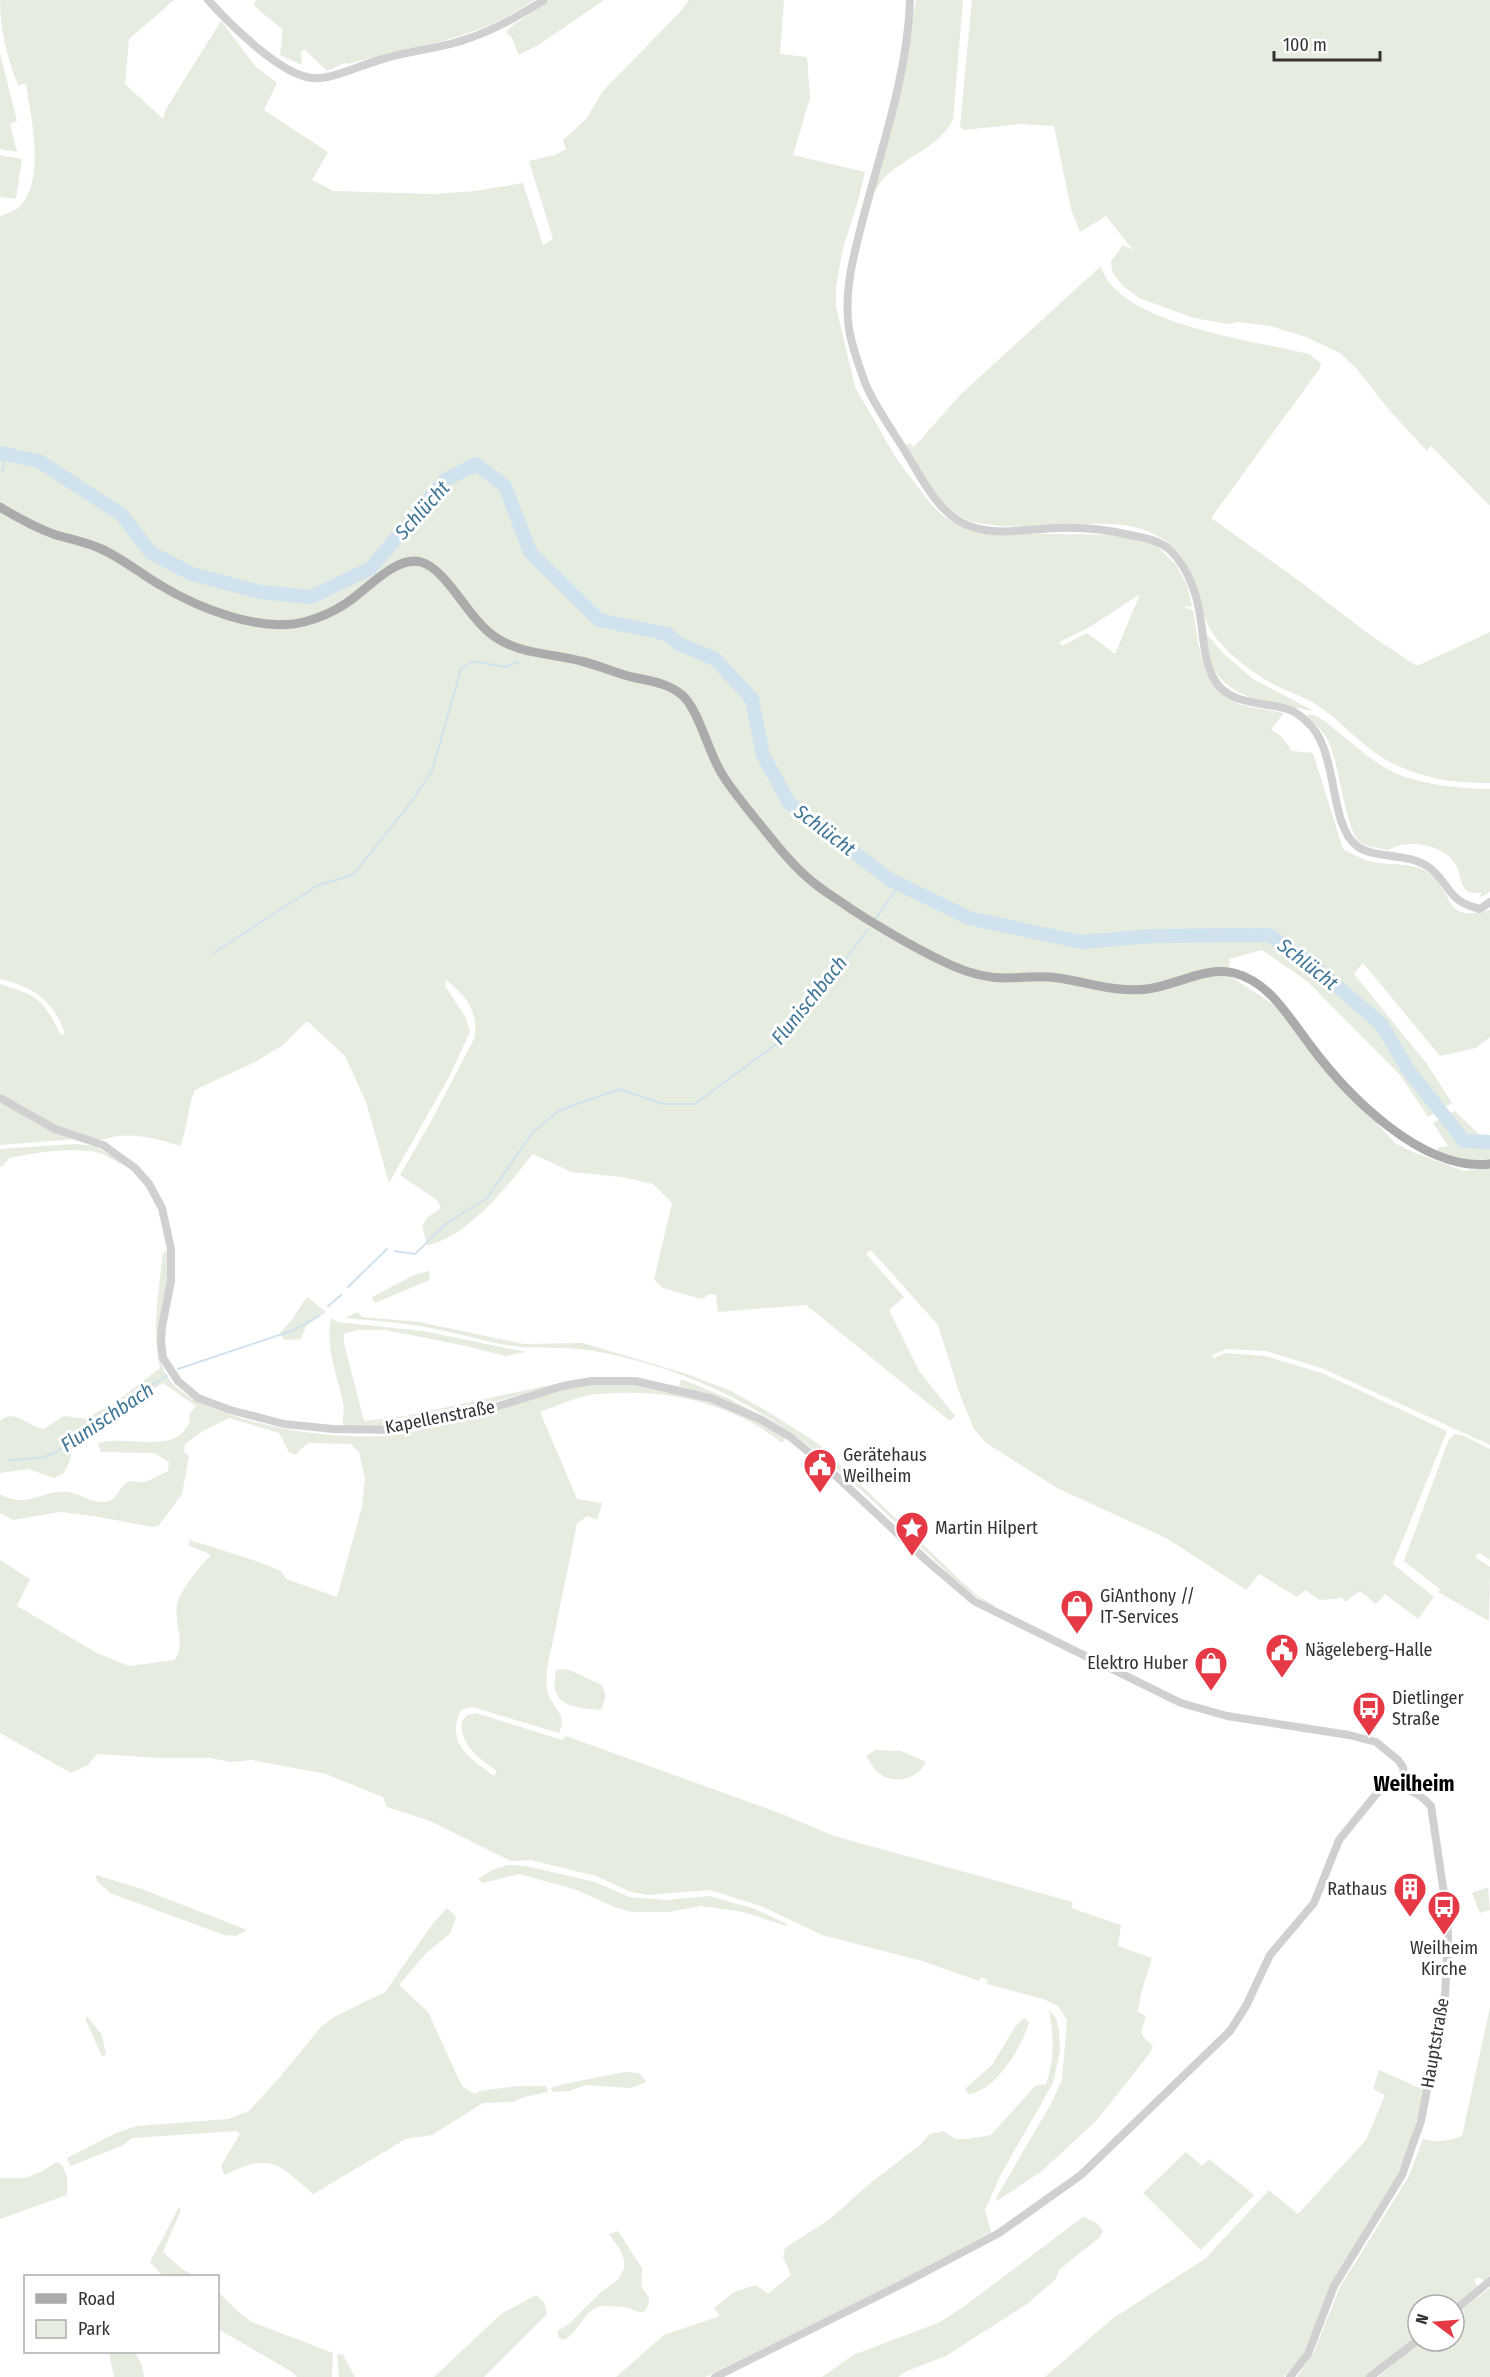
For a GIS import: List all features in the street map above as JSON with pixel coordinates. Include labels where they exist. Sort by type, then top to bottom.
[{"type":"main road","points":[[0,507],[34,526],[101,549],[161,586],[196,603],[266,624],[302,622],[323,616],[348,603],[401,563],[414,560],[426,563],[445,580],[479,625],[498,639],[520,650],[583,661],[616,673],[666,685],[678,691],[688,700],[721,773],[782,851],[816,885],[891,935],[952,966],[988,977],[1057,977],[1115,990],[1132,990],[1165,986],[1222,971],[1241,975],[1273,997],[1324,1064],[1377,1117],[1400,1135],[1415,1145],[1450,1159],[1467,1164],[1490,1164]]},
{"type":"street","points":[[208,0],[239,34],[294,72],[314,78],[340,73],[384,58],[465,40],[508,23],[544,0]]},
{"type":"street","points":[[910,0],[909,24],[893,105],[849,270],[848,322],[864,381],[920,476],[937,502],[961,523],[990,531],[1061,528],[1111,530],[1148,539],[1169,549],[1185,569],[1195,595],[1201,621],[1203,645],[1215,683],[1234,697],[1254,705],[1290,710],[1308,722],[1323,742],[1339,813],[1346,832],[1357,846],[1378,854],[1408,857],[1431,869],[1449,892],[1464,905],[1480,909],[1490,902]]},
{"type":"street","name":"Kapellenstraße","points":[[0,1098],[55,1129],[103,1145],[135,1168],[149,1184],[162,1209],[171,1249],[171,1281],[161,1342],[164,1358],[178,1381],[198,1398],[230,1410],[284,1424],[333,1429],[392,1430],[482,1411],[563,1386],[591,1381],[635,1381],[710,1398],[760,1419],[789,1436],[821,1462],[926,1560],[974,1600],[1181,1703],[1227,1716],[1349,1735],[1376,1742],[1403,1767],[1405,1788]]},
{"type":"street","points":[[715,2377],[954,2258],[1008,2227],[1081,2175],[1230,2031],[1270,1955],[1314,1903],[1339,1840],[1378,1792],[1386,1788],[1405,1788]]},
{"type":"street","name":"Hauptstraße","points":[[1290,2377],[1308,2354],[1334,2286],[1402,2175],[1421,2121],[1433,2063],[1444,1996],[1448,1938],[1447,1914],[1431,1806],[1424,1798],[1405,1788]]},
{"type":"street","points":[[1466,2301],[1490,2281]]},
{"type":"street","points":[[1370,2377],[1406,2349]]},
{"type":"green space","points":[[0,0],[174,0],[129,39],[125,84],[163,119],[166,109],[221,21],[256,67],[277,83],[264,110],[328,152],[312,180],[333,191],[435,194],[475,191],[523,183],[543,245],[553,239],[529,161],[555,155],[566,149],[563,140],[586,119],[603,91],[689,0],[784,0],[780,54],[807,57],[810,98],[793,155],[865,172],[843,248],[836,287],[836,307],[855,387],[896,458],[930,503],[944,517],[969,529],[991,533],[1122,535],[1158,547],[1176,565],[1187,585],[1192,606],[1183,607],[1193,610],[1200,653],[1209,679],[1228,698],[1242,705],[1284,713],[1271,729],[1282,737],[1292,751],[1313,753],[1343,849],[1368,861],[1409,866],[1425,871],[1439,884],[1452,906],[1464,913],[1490,910],[1490,1037],[1476,1048],[1440,1056],[1363,963],[1354,974],[1427,1064],[1452,1103],[1428,1117],[1400,1075],[1307,981],[1262,950],[1229,959],[1230,976],[1274,1005],[1313,1054],[1395,1143],[1464,1171],[1490,1167],[1490,1445],[1324,1369],[1266,1351],[1227,1349],[1212,1355],[1213,1358],[1226,1353],[1265,1356],[1322,1373],[1447,1431],[1393,1564],[1434,1597],[1418,1619],[1385,1594],[1376,1604],[1360,1591],[1345,1602],[1342,1598],[1320,1600],[1305,1590],[1297,1597],[1259,1574],[1246,1590],[1168,1539],[1057,1488],[986,1443],[974,1429],[960,1395],[938,1325],[871,1250],[866,1254],[904,1297],[889,1310],[919,1371],[955,1416],[950,1421],[806,1305],[718,1312],[716,1295],[709,1294],[702,1299],[663,1288],[654,1279],[672,1203],[653,1184],[621,1177],[572,1172],[533,1154],[499,1194],[471,1221],[442,1241],[427,1245],[422,1226],[428,1217],[441,1208],[437,1200],[400,1175],[475,1037],[474,1019],[469,1004],[460,992],[446,980],[445,986],[466,1018],[470,1032],[449,1077],[389,1183],[366,1102],[345,1056],[307,1021],[283,1045],[257,1061],[195,1090],[180,1146],[135,1136],[100,1139],[84,1136],[46,1121],[0,1093],[0,984],[32,996],[44,1007],[61,1035],[65,1034],[55,1012],[41,997],[23,986],[0,979],[0,216],[17,209],[26,198],[32,183],[35,150],[26,84],[18,85],[7,54],[1,22]],"holes":[[[1140,594],[1115,654],[1087,633],[1062,646],[1059,642],[1090,627]]]},
{"type":"green space","points":[[256,0],[534,0],[512,14],[467,34],[420,47],[344,63],[327,71],[304,49],[301,52],[302,65],[280,55],[283,30],[254,6]]},
{"type":"green space","points":[[550,0],[604,0],[540,44],[519,55],[512,38],[506,32]]},
{"type":"green space","points":[[916,0],[963,0],[953,120],[931,145],[884,178],[871,198],[902,81]]},
{"type":"green space","points":[[972,0],[1490,0],[1490,506],[1431,446],[1427,451],[1390,411],[1356,368],[1340,353],[1306,337],[1270,326],[1239,322],[1228,324],[1194,318],[1139,298],[1123,286],[1112,272],[1111,261],[1123,245],[1133,250],[1106,216],[1080,232],[1071,209],[1054,126],[1021,124],[964,130],[960,126]]},
{"type":"green space","points":[[0,53],[17,121],[10,124],[17,152],[0,149]]},
{"type":"green space","points":[[0,155],[22,159],[16,199],[0,197]]},
{"type":"green space","points":[[1101,266],[1112,286],[1133,303],[1160,316],[1225,336],[1309,354],[1321,363],[1320,368],[1211,518],[1366,632],[1415,665],[1490,632],[1490,783],[1443,780],[1397,765],[1370,749],[1314,703],[1272,684],[1246,667],[1217,639],[1203,613],[1196,587],[1185,561],[1161,538],[1145,530],[1110,524],[1020,527],[979,523],[955,513],[933,490],[906,446],[909,443],[914,447],[961,394]]},
{"type":"green space","points":[[1204,631],[1223,653],[1253,679],[1314,711],[1255,699],[1229,686],[1211,664]]},
{"type":"green space","points":[[1308,714],[1317,716],[1372,759],[1401,776],[1439,785],[1490,789],[1490,891],[1480,897],[1481,892],[1467,891],[1456,865],[1443,852],[1434,848],[1405,844],[1388,850],[1361,843],[1351,826],[1330,745],[1326,737],[1307,717]]},
{"type":"green space","points":[[0,1101],[77,1139],[0,1145]]},
{"type":"green space","points":[[1455,1111],[1483,1138],[1490,1136],[1490,1160],[1470,1162],[1436,1152],[1438,1148],[1448,1146],[1433,1123]]},
{"type":"green space","points":[[75,1144],[94,1146],[123,1162],[120,1164],[99,1153],[66,1150],[9,1158],[0,1167],[0,1149]]},
{"type":"green space","points":[[169,1248],[169,1280],[161,1355],[164,1370],[180,1391],[188,1396],[204,1405],[254,1422],[320,1434],[386,1436],[417,1430],[556,1391],[607,1383],[643,1386],[715,1404],[759,1422],[780,1434],[785,1439],[782,1443],[745,1419],[725,1410],[661,1394],[592,1394],[540,1412],[577,1499],[602,1503],[597,1520],[587,1516],[577,1524],[547,1669],[547,1691],[561,1717],[561,1727],[559,1733],[472,1707],[461,1710],[456,1732],[458,1741],[462,1749],[476,1763],[494,1776],[497,1771],[477,1756],[467,1744],[462,1721],[467,1715],[476,1713],[562,1740],[566,1736],[782,1814],[834,1836],[1073,1902],[1071,1908],[1121,1925],[1118,1946],[1152,1958],[1141,1993],[1138,2012],[1146,2016],[1141,2031],[1144,2038],[1153,2046],[1150,2053],[1096,2121],[1042,2171],[997,2201],[996,2198],[1052,2102],[1062,2080],[1067,2020],[1058,2006],[1043,1999],[987,1984],[988,1980],[981,1977],[979,1981],[922,1961],[822,1935],[761,1906],[710,1890],[647,1895],[631,1892],[596,1876],[531,1860],[511,1861],[430,1821],[387,1807],[383,1797],[326,1774],[252,1760],[230,1762],[211,1758],[97,1754],[88,1765],[71,1773],[0,1733],[0,1560],[30,1579],[17,1606],[97,1653],[129,1666],[175,1660],[180,1647],[177,1612],[179,1599],[191,1578],[211,1555],[188,1545],[190,1540],[259,1562],[281,1571],[286,1579],[337,1597],[362,1507],[365,1479],[359,1452],[350,1444],[309,1443],[296,1455],[289,1452],[279,1433],[229,1418],[203,1431],[185,1444],[184,1452],[189,1456],[182,1494],[159,1525],[152,1527],[60,1512],[13,1520],[0,1513],[0,1494],[18,1500],[27,1500],[50,1493],[68,1492],[104,1502],[114,1498],[128,1482],[145,1482],[168,1471],[169,1462],[154,1453],[101,1452],[98,1443],[107,1441],[158,1442],[181,1435],[190,1423],[189,1415],[196,1406],[163,1383],[115,1412],[73,1444],[70,1460],[64,1473],[54,1478],[28,1469],[0,1473],[0,1421],[11,1416],[43,1429],[64,1416],[87,1419],[111,1406],[160,1368],[156,1340],[157,1311],[163,1253]]},
{"type":"green space","points":[[429,1271],[430,1280],[375,1303],[372,1297],[414,1275]]},
{"type":"green space","points":[[307,1297],[326,1312],[306,1326],[301,1339],[284,1340],[280,1333]]},
{"type":"green space","points":[[358,1312],[362,1317],[419,1322],[524,1344],[583,1343],[687,1374],[731,1391],[817,1443],[959,1579],[978,1596],[994,1605],[993,1607],[983,1601],[956,1580],[823,1457],[770,1419],[712,1388],[682,1375],[619,1356],[567,1348],[516,1346],[416,1325],[345,1318]]},
{"type":"green space","points":[[331,1318],[338,1322],[423,1331],[526,1352],[506,1356],[385,1330],[357,1330],[344,1334],[344,1343],[364,1421],[406,1416],[564,1382],[484,1405],[390,1427],[343,1426],[344,1405],[332,1361]]},
{"type":"green space","points":[[681,1379],[730,1399],[754,1412],[712,1395],[679,1386]]},
{"type":"green space","points":[[1455,1434],[1490,1449],[1490,1560],[1479,1553],[1475,1557],[1490,1567],[1489,1621],[1438,1592],[1440,1589],[1404,1561],[1449,1439]]},
{"type":"green space","points":[[563,1669],[602,1685],[606,1696],[601,1710],[567,1704],[557,1696],[556,1670]]},
{"type":"green space","points":[[875,1750],[901,1751],[926,1762],[911,1777],[890,1779],[877,1772],[866,1756]]},
{"type":"green space","points":[[508,1865],[526,1866],[595,1882],[629,1897],[665,1900],[709,1896],[755,1909],[787,1924],[786,1926],[743,1912],[701,1906],[668,1912],[631,1912],[577,1890],[519,1874],[483,1883],[478,1879],[492,1870]]},
{"type":"green space","points":[[96,1875],[142,1889],[247,1930],[236,1936],[224,1935],[110,1893],[97,1881]]},
{"type":"green space","points":[[1488,1887],[1490,1910],[1480,1913],[1472,1893]]},
{"type":"green space","points":[[447,1908],[456,1917],[450,1934],[427,1952],[399,1985],[428,2012],[462,2086],[475,2094],[480,2091],[518,2086],[546,2086],[548,2092],[513,2102],[483,2103],[432,2135],[406,2139],[313,2194],[282,2168],[273,2164],[253,2164],[225,2175],[221,2166],[240,2134],[236,2131],[132,2138],[122,2146],[70,2166],[67,2158],[116,2133],[137,2126],[228,2119],[249,2111],[321,2027],[336,2016],[385,1992],[434,1922]]},
{"type":"green space","points":[[1490,2007],[1490,2276],[1484,2281],[1478,2277],[1474,2280],[1478,2288],[1466,2297],[1466,2293],[1406,2293],[1406,2345],[1366,2377],[1297,2377],[1314,2352],[1340,2287],[1409,2176],[1423,2139],[1442,2141],[1462,2136]]},
{"type":"green space","points":[[1049,2010],[1056,2018],[1059,2031],[1060,2051],[1053,2083],[1001,2174],[985,2210],[991,2232],[904,2279],[705,2377],[616,2377],[664,2335],[720,2316],[714,2308],[734,2292],[756,2285],[768,2294],[791,2275],[783,2257],[785,2248],[830,2219],[868,2185],[920,2145],[930,2134],[943,2131],[956,2139],[991,2135],[1035,2086],[1046,2084],[1053,2047]]},
{"type":"green space","points":[[87,2016],[102,2035],[106,2055],[102,2056],[86,2021]]},
{"type":"green space","points":[[1024,2018],[1029,2022],[1014,2055],[988,2085],[969,2094],[965,2090],[992,2065],[1015,2027]]},
{"type":"green space","points":[[1379,2070],[1424,2090],[1413,2135],[1395,2181],[1320,2314],[1303,2355],[1284,2377],[1045,2377],[1112,2319],[1206,2258],[1269,2190],[1298,2214],[1366,2140],[1385,2095],[1373,2089]]},
{"type":"green space","points":[[625,2072],[639,2073],[647,2082],[630,2088],[585,2085],[569,2091],[553,2092],[551,2088],[564,2084]]},
{"type":"green space","points":[[1186,2152],[1202,2166],[1209,2159],[1254,2195],[1201,2250],[1143,2193]]},
{"type":"green space","points":[[56,2162],[62,2165],[67,2177],[67,2195],[0,2219],[0,2178],[25,2178],[41,2172]]},
{"type":"green space","points":[[179,2207],[181,2210],[163,2252],[182,2269],[193,2275],[162,2275],[150,2262]]},
{"type":"green space","points":[[1083,2217],[1095,2222],[1103,2230],[1100,2237],[1060,2269],[1055,2280],[1027,2304],[946,2356],[907,2371],[898,2377],[822,2377],[853,2355],[938,2323],[962,2308]]},
{"type":"green space","points":[[618,2231],[642,2268],[641,2286],[649,2298],[649,2304],[644,2312],[626,2307],[596,2308],[586,2316],[573,2333],[563,2340],[558,2337],[558,2331],[618,2280],[624,2269],[621,2251],[609,2234]]},
{"type":"green space","points":[[1490,2288],[1490,2377],[1378,2377],[1407,2353],[1466,2353],[1466,2307]]},
{"type":"green space","points":[[219,2292],[236,2310],[252,2322],[333,2353],[332,2377],[297,2377],[219,2330]]},
{"type":"green space","points":[[536,2295],[544,2302],[547,2314],[484,2377],[434,2377],[501,2314]]},
{"type":"green space","points":[[109,2353],[136,2353],[142,2365],[144,2377],[114,2377]]},
{"type":"green space","points":[[337,2354],[343,2355],[355,2377],[339,2377]]},
{"type":"waterway","name":"Schlücht","points":[[0,453],[39,461],[122,515],[151,553],[192,574],[260,592],[311,597],[371,568],[445,480],[476,464],[505,486],[530,552],[599,620],[667,634],[679,644],[715,659],[752,699],[763,755],[789,803],[889,879],[969,918],[1081,942],[1152,936],[1269,935],[1310,963],[1381,1024],[1409,1071],[1464,1141],[1490,1142]]},
{"type":"waterway","points":[[2,472],[6,455]]},
{"type":"waterway","points":[[212,954],[318,885],[353,875],[412,801],[432,771],[461,669],[473,661],[505,667],[518,662]]},
{"type":"waterway","name":"Flunischbach","points":[[876,918],[900,884]]},
{"type":"waterway","name":"Flunischbach","points":[[395,1251],[415,1254],[447,1223],[487,1198],[532,1133],[558,1111],[619,1089],[663,1104],[695,1104],[775,1045],[868,929]]},
{"type":"waterway","name":"Flunischbach","points":[[348,1287],[387,1249]]},
{"type":"waterway","name":"Flunischbach","points":[[328,1306],[341,1295]]},
{"type":"waterway","name":"Flunischbach","points":[[178,1369],[294,1330],[319,1316]]},
{"type":"waterway","name":"Flunischbach","points":[[10,1460],[41,1458],[56,1452],[88,1431],[126,1401],[167,1376]]},
{"type":"place","name":"Gerätehaus Weilheim","points":[[820,1494]]},
{"type":"place","name":"Martin Hilpert","points":[[912,1557]]},
{"type":"place","name":"GiAnthony // IT-Services","points":[[1077,1635]]},
{"type":"place","name":"Nägeleberg-Halle","points":[[1282,1679]]},
{"type":"place","name":"Elektro Huber","points":[[1211,1692]]},
{"type":"place","name":"Dietlinger Straße","points":[[1369,1737]]},
{"type":"place","name":"Rathaus","points":[[1410,1918]]},
{"type":"place","name":"Weilheim Kirche","points":[[1444,1936]]},
{"type":"district","name":"Weilheim","points":[[1414,1784]]}]
